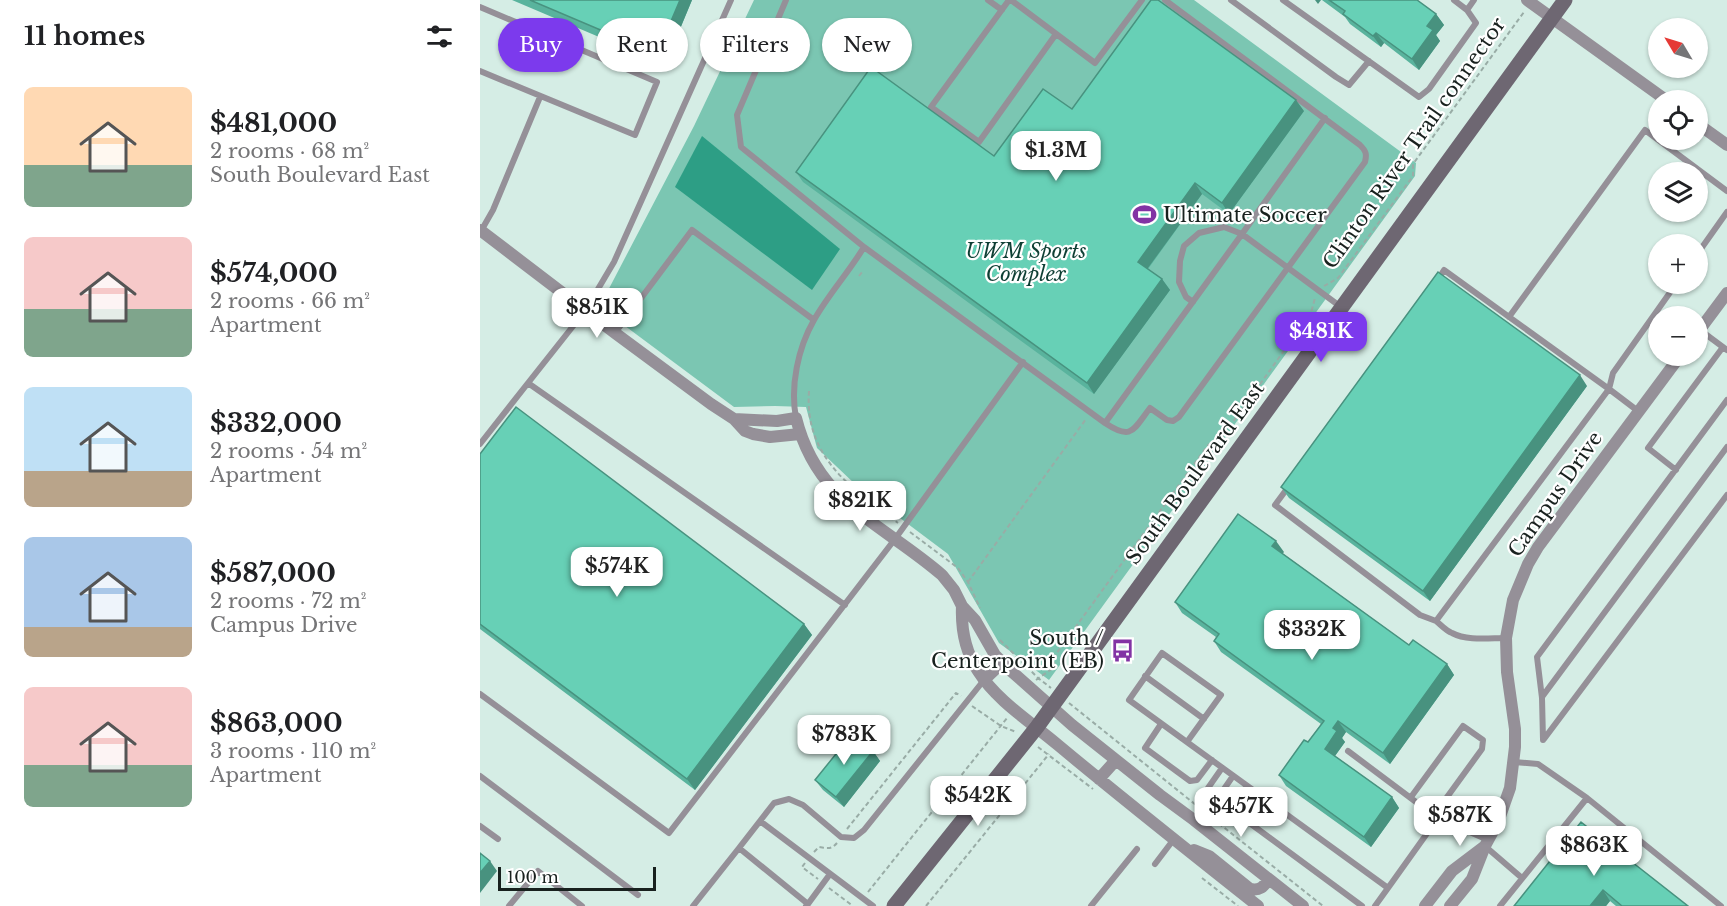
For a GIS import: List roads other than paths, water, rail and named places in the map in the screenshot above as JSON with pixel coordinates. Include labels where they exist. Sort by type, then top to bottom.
[{"type":"street","name":"South Boulevard East","points":[[894,906],[1037,727],[1565,0]]},
{"type":"street","points":[[1526,6],[1552,18],[1652,90]]},
{"type":"street","points":[[1708,131],[1727,145]]},
{"type":"street","points":[[481,231],[585,311],[734,419],[741,428],[753,435],[770,437],[800,434]]},
{"type":"street","points":[[1708,319],[1727,293]]},
{"type":"street","name":"Campus Drive","points":[[1450,906],[1472,879],[1504,806],[1514,762],[1515,729],[1507,672],[1506,638],[1513,600],[1528,564],[1549,531],[1673,366]]},
{"type":"street","points":[[734,419],[777,421],[796,418],[800,434],[816,469],[832,489],[942,575],[954,590],[962,606],[975,620],[986,641],[1002,663],[1034,683],[1051,707],[1303,906]]},
{"type":"street","points":[[962,606],[961,624],[968,651],[977,670],[992,689],[1099,779],[1258,906]]},
{"type":"street","points":[[984,680],[1002,663]]},
{"type":"street","points":[[1099,779],[1116,760]]},
{"type":"street","points":[[1178,842],[1209,856],[1250,889],[1257,890],[1263,887],[1269,879]]},
{"type":"street","name":"Campus Drive","points":[[1425,906],[1452,871],[1487,843]]},
{"type":"lane","points":[[480,444],[585,311],[614,262],[731,0]]},
{"type":"lane","points":[[786,0],[737,115],[741,147],[864,247],[1105,423],[1118,432],[1126,433],[1134,429],[1150,408],[1167,420],[1173,421],[1179,417],[1365,162],[1366,156],[1365,150],[1360,145],[1166,0]]},
{"type":"lane","points":[[988,0],[1002,10]]},
{"type":"lane","points":[[1056,34],[979,142],[931,107],[1010,0],[1056,34],[1095,63],[1142,0]]},
{"type":"lane","points":[[1231,0],[1349,85],[1369,61]]},
{"type":"lane","points":[[1282,0],[1419,97],[1429,89],[1476,23],[1467,10],[1454,0]]},
{"type":"lane","points":[[1467,10],[1474,0]]},
{"type":"lane","points":[[480,7],[657,82],[635,135],[480,71]]},
{"type":"lane","points":[[481,231],[493,210],[540,97]]},
{"type":"lane","points":[[1105,423],[1325,118]]},
{"type":"lane","points":[[1509,317],[1644,130],[1727,191]]},
{"type":"lane","points":[[1708,239],[1727,212]]},
{"type":"lane","points":[[1193,302],[1186,297],[1179,282],[1180,261],[1184,246],[1199,233],[1224,227],[1242,234],[1341,307]]},
{"type":"lane","points":[[615,333],[692,230],[814,320]]},
{"type":"lane","points":[[796,418],[795,381],[808,332],[864,247]]},
{"type":"lane","points":[[1431,289],[1444,270],[1639,411]]},
{"type":"lane","points":[[1436,621],[1609,389],[1613,373],[1669,294]]},
{"type":"lane","points":[[1676,470],[1648,448],[1725,348],[1708,337]]},
{"type":"lane","points":[[480,694],[669,833],[895,539],[1023,362]]},
{"type":"lane","points":[[528,383],[845,605]]},
{"type":"lane","points":[[1727,400],[1537,657],[1544,740],[1727,495]]},
{"type":"lane","points":[[1542,698],[1727,447]]},
{"type":"lane","points":[[1296,477],[1275,505],[1420,615],[1436,621],[1451,633],[1487,639],[1506,638]]},
{"type":"lane","points":[[1187,742],[1221,695],[1162,653],[1128,700],[1388,888]]},
{"type":"lane","points":[[1145,676],[1204,720]]},
{"type":"lane","points":[[693,906],[774,803],[789,799],[802,805],[841,837],[854,838],[864,830],[984,680]]},
{"type":"lane","points":[[1161,724],[1145,748],[1190,781],[1197,780],[1212,760]]},
{"type":"lane","points":[[1375,906],[1482,748],[1483,740],[1463,726],[1411,797]]},
{"type":"lane","points":[[1348,751],[1436,816],[1487,843],[1522,878]]},
{"type":"lane","points":[[1514,762],[1538,764],[1587,798],[1721,906]]},
{"type":"lane","points":[[1194,820],[1204,807],[1208,788],[1222,768]]},
{"type":"lane","points":[[480,776],[638,895]]},
{"type":"lane","points":[[1204,807],[1215,802],[1233,776]]},
{"type":"lane","points":[[1247,786],[1234,805],[1233,809],[1236,813],[1362,906]]},
{"type":"lane","points":[[1500,906],[1587,798]]},
{"type":"lane","points":[[760,821],[873,906]]},
{"type":"lane","points":[[480,826],[498,839]]},
{"type":"lane","points":[[1155,864],[1178,842]]},
{"type":"lane","points":[[740,848],[807,905],[830,874]]},
{"type":"lane","points":[[1091,906],[1137,849]]},
{"type":"lane","points":[[509,906],[538,871],[582,906]]},
{"type":"place","name":"Ultimate Soccer","points":[[1145,215]]},
{"type":"place","name":"South / Centerpoint (EB)","points":[[1122,650]]},
{"type":"park label","name":"UWM Sports Complex","points":[[1026,262]]}]
